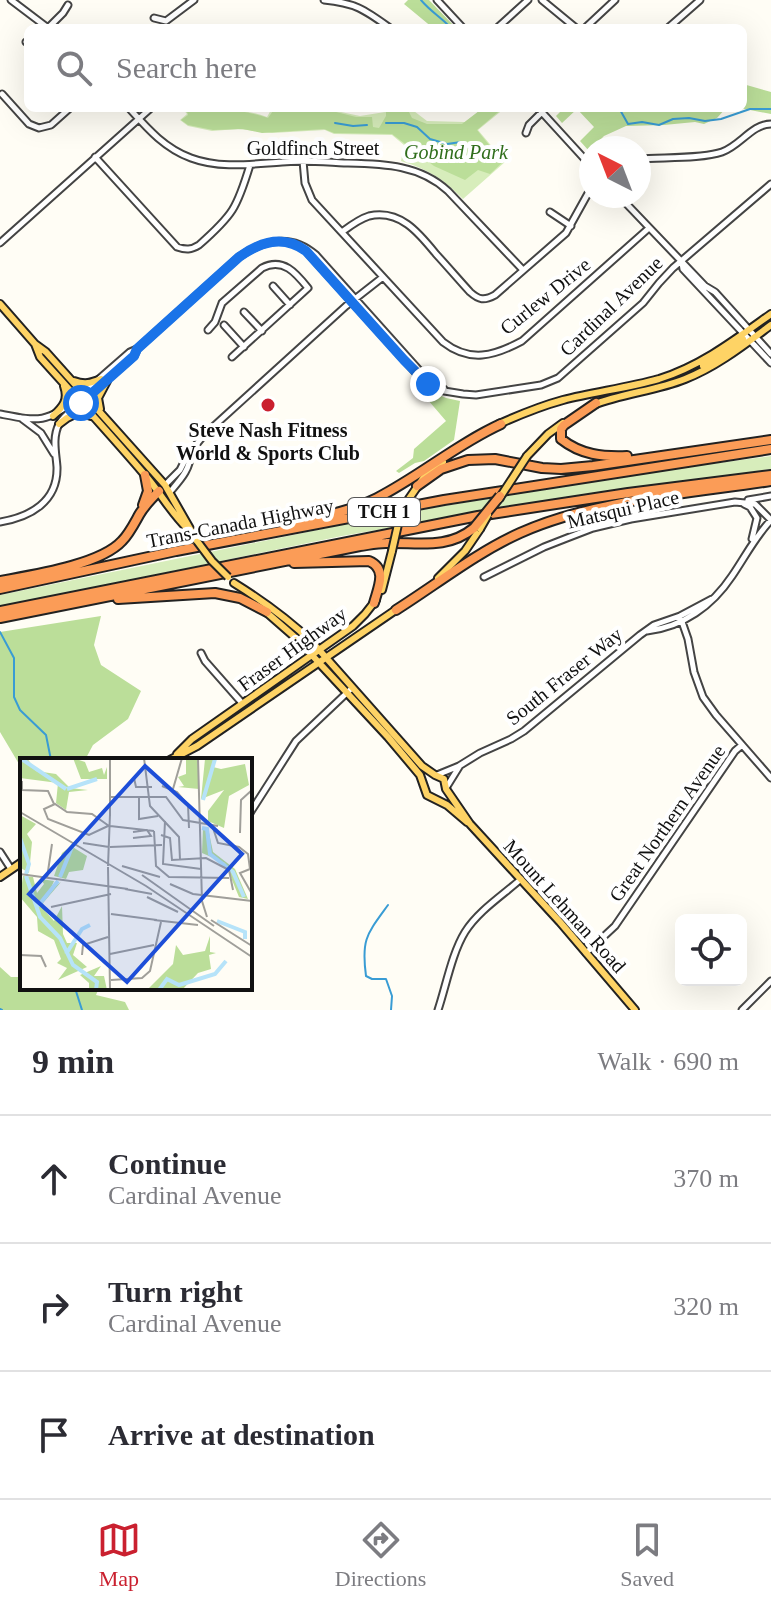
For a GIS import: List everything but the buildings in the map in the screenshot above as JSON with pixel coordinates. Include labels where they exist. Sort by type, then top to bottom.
[{"type":"highway","points":[[596,403],[564,425],[560,435],[564,442],[598,456],[680,452]]},
{"type":"highway","points":[[176,551],[346,510],[374,499],[410,479],[473,436],[501,424]]},
{"type":"highway","points":[[417,486],[441,469],[468,460],[495,459],[552,469],[593,466],[771,440]]},
{"type":"highway","name":"Trans-Canada Highway","points":[[0,589],[176,551],[444,500],[771,449]]},
{"type":"highway","points":[[0,581],[99,557],[122,542],[141,512],[148,491],[145,475]]},
{"type":"highway","name":"Trans-Canada Highway","points":[[0,611],[478,516],[771,475]]},
{"type":"highway","points":[[396,610],[496,545],[549,522],[612,506],[771,481]]},
{"type":"highway","points":[[141,512],[164,492]]},
{"type":"highway","points":[[0,618],[376,544],[447,543],[477,529],[500,496]]},
{"type":"highway","points":[[262,566],[369,561],[380,569],[381,577],[374,603]]},
{"type":"highway","points":[[85,601],[215,593],[246,601],[267,612]]},
{"type":"main road","points":[[0,304],[71,380],[82,398]]},
{"type":"main road","points":[[500,496],[527,456],[558,426],[596,403],[671,384],[710,366],[771,314]]},
{"type":"main road","points":[[749,335],[771,325]]},
{"type":"main road","name":"Fraser Highway","points":[[173,758],[192,739],[360,621],[382,591],[402,512],[417,486],[432,469],[501,424],[529,411],[563,400],[660,379],[710,357],[749,335]]},
{"type":"main road","points":[[35,344],[40,357],[82,398],[164,492],[208,557],[234,583],[292,634],[319,663],[350,690],[416,760],[444,779],[446,789],[442,796],[434,798],[427,795],[417,770],[350,690],[319,650],[283,616],[234,583]]},
{"type":"main road","points":[[53,416],[66,399],[60,379]]},
{"type":"main road","points":[[71,380],[84,384],[104,380],[98,398],[100,418],[145,475],[164,492]]},
{"type":"main road","points":[[59,424],[79,412],[100,418]]},
{"type":"main road","name":"Fraser Highway","points":[[175,758],[197,746],[396,610],[452,565],[477,529]]},
{"type":"main road","points":[[424,785],[427,778],[436,775]]},
{"type":"main road","name":"Mount Lehman Road","points":[[446,789],[470,824]]},
{"type":"main road","name":"Mount Lehman Road","points":[[434,798],[470,824],[635,1010]]},
{"type":"main road","points":[[0,877],[20,863]]},
{"type":"street","points":[[11,0],[43,24]]},
{"type":"street","points":[[154,18],[166,21],[194,0]]},
{"type":"street","points":[[324,0],[358,6],[384,24]]},
{"type":"street","points":[[437,0],[459,24]]},
{"type":"street","points":[[501,24],[528,0]]},
{"type":"street","points":[[542,0],[571,24]]},
{"type":"street","points":[[589,24],[615,0]]},
{"type":"street","points":[[673,24],[700,0]]},
{"type":"street","points":[[51,24],[68,5]]},
{"type":"street","points":[[2,94],[29,124],[39,128],[51,125],[66,112]]},
{"type":"street","name":"Goldfinch Street","points":[[133,112],[167,146],[193,159],[213,164],[303,161],[390,164],[425,174],[437,180],[523,270]]},
{"type":"street","points":[[0,243],[147,112]]},
{"type":"street","points":[[526,133],[539,112]]},
{"type":"street","points":[[542,112],[579,153]]},
{"type":"street","points":[[651,158],[726,151],[757,127],[771,124]]},
{"type":"street","points":[[95,157],[177,247],[184,250],[199,245],[229,217],[240,199],[250,165]]},
{"type":"street","name":"Curlew Drive","points":[[303,161],[305,183],[312,200],[443,342],[465,354],[485,355],[522,341],[649,228]]},
{"type":"street","name":"Cardinal Avenue","points":[[354,301],[359,311],[416,373],[438,390],[476,395],[541,385],[558,378],[643,303],[682,262],[770,187]]},
{"type":"street","points":[[342,232],[369,216],[392,216],[408,224],[421,236],[470,292],[479,299],[487,300],[566,233],[580,208]]},
{"type":"street","points":[[630,208],[682,262],[683,269],[771,354]]},
{"type":"street","points":[[550,212],[571,226]]},
{"type":"street","name":"Cardinal Avenue","points":[[82,398],[239,257],[269,241],[297,244],[306,251],[419,370],[449,392]]},
{"type":"street","points":[[208,330],[215,322],[222,303],[262,268],[270,264],[292,270],[308,288],[232,357]]},
{"type":"street","points":[[164,492],[183,477],[189,466],[191,451],[204,435],[383,277]]},
{"type":"street","points":[[273,286],[290,305]]},
{"type":"street","points":[[341,311],[359,311]]},
{"type":"street","points":[[244,312],[262,331]]},
{"type":"street","points":[[224,325],[244,347]]},
{"type":"street","points":[[749,335],[771,363]]},
{"type":"street","points":[[0,414],[39,419],[59,414],[82,398]]},
{"type":"street","points":[[0,522],[29,514],[48,499],[57,473],[55,438],[59,424],[82,398]]},
{"type":"street","points":[[20,418],[45,437],[55,457]]},
{"type":"street","name":"Matsqui Place","points":[[484,577],[544,547],[593,528],[771,496]]},
{"type":"street","points":[[735,502],[755,504],[771,520]]},
{"type":"street","points":[[735,502],[750,507],[757,518],[745,554]]},
{"type":"street","name":"South Fraser Way","points":[[436,775],[524,731],[626,645],[646,632],[707,606],[726,585],[771,520]]},
{"type":"street","points":[[681,618],[703,697],[771,778]]},
{"type":"street","points":[[201,653],[242,703]]},
{"type":"street","points":[[252,810],[296,741],[350,690]]},
{"type":"street","name":"Great Northern Avenue","points":[[586,953],[615,926],[742,745]]},
{"type":"street","points":[[446,789],[459,766]]},
{"type":"street","points":[[0,852],[11,869]]},
{"type":"street","points":[[438,1010],[466,931],[521,879]]},
{"type":"street","points":[[742,1010],[771,981]]},
{"type":"green space","points":[[408,0],[429,0],[452,24],[428,24],[404,4]]},
{"type":"green space","points":[[747,85],[771,92],[771,114],[747,109]]},
{"type":"green space","name":"Gobind Park","points":[[185,112],[246,112],[267,117],[270,112],[341,112],[360,116],[415,112],[427,121],[465,122],[478,112],[500,112],[478,130],[505,162],[463,199],[435,176],[401,161],[404,145],[392,135],[334,134],[325,130],[272,133],[238,129],[212,131],[188,126],[180,120],[187,114]]},
{"type":"green space","name":"Gobind Park","points":[[187,112],[240,112],[268,118],[272,112],[336,112],[372,117],[373,127],[379,128],[386,112],[409,112],[412,118],[427,124],[462,124],[478,112],[498,112],[477,130],[503,162],[490,174],[478,170],[465,180],[434,166],[392,134],[334,133],[324,129],[262,133],[243,129],[213,130],[188,125],[181,120],[188,115]]},
{"type":"green space","points":[[560,112],[574,112],[562,123],[556,116]]},
{"type":"green space","points":[[580,112],[722,112],[704,124],[626,126],[604,136],[585,136],[594,127]]},
{"type":"green space","points":[[427,389],[460,401],[454,440],[424,461],[399,473],[396,471],[413,458],[414,449],[446,421],[422,393]]},
{"type":"green space","points":[[771,456],[771,469],[342,536],[0,607],[0,595],[385,516],[641,473]]},
{"type":"green space","points":[[101,616],[94,645],[101,665],[141,691],[128,719],[93,745],[86,758],[20,758],[20,766],[0,732],[0,632]]},
{"type":"green space","points":[[0,967],[11,977],[20,977],[20,990],[98,990],[96,995],[125,1002],[129,1010],[0,1010]]},
{"type":"waterway","points":[[421,0],[446,24]]},
{"type":"waterway","points":[[747,110],[771,109]]},
{"type":"waterway","points":[[621,112],[628,124],[642,122],[659,125],[673,119],[721,119],[741,112]]},
{"type":"waterway","points":[[335,123],[367,125]]},
{"type":"waterway","points":[[386,123],[417,127],[430,139],[447,144],[461,142]]},
{"type":"waterway","points":[[0,632],[14,658],[14,697],[20,710],[46,735],[51,758]]},
{"type":"waterway","points":[[388,905],[367,938],[364,953],[366,976],[386,979],[392,996],[391,1010]]},
{"type":"waterway","points":[[76,990],[82,1010]]},
{"type":"place","name":"Steve Nash Fitness World & Sports Club","points":[[268,405]]},
{"type":"route","points":[[81,403],[239,257],[269,241],[297,244],[306,251],[428,384]]}]
